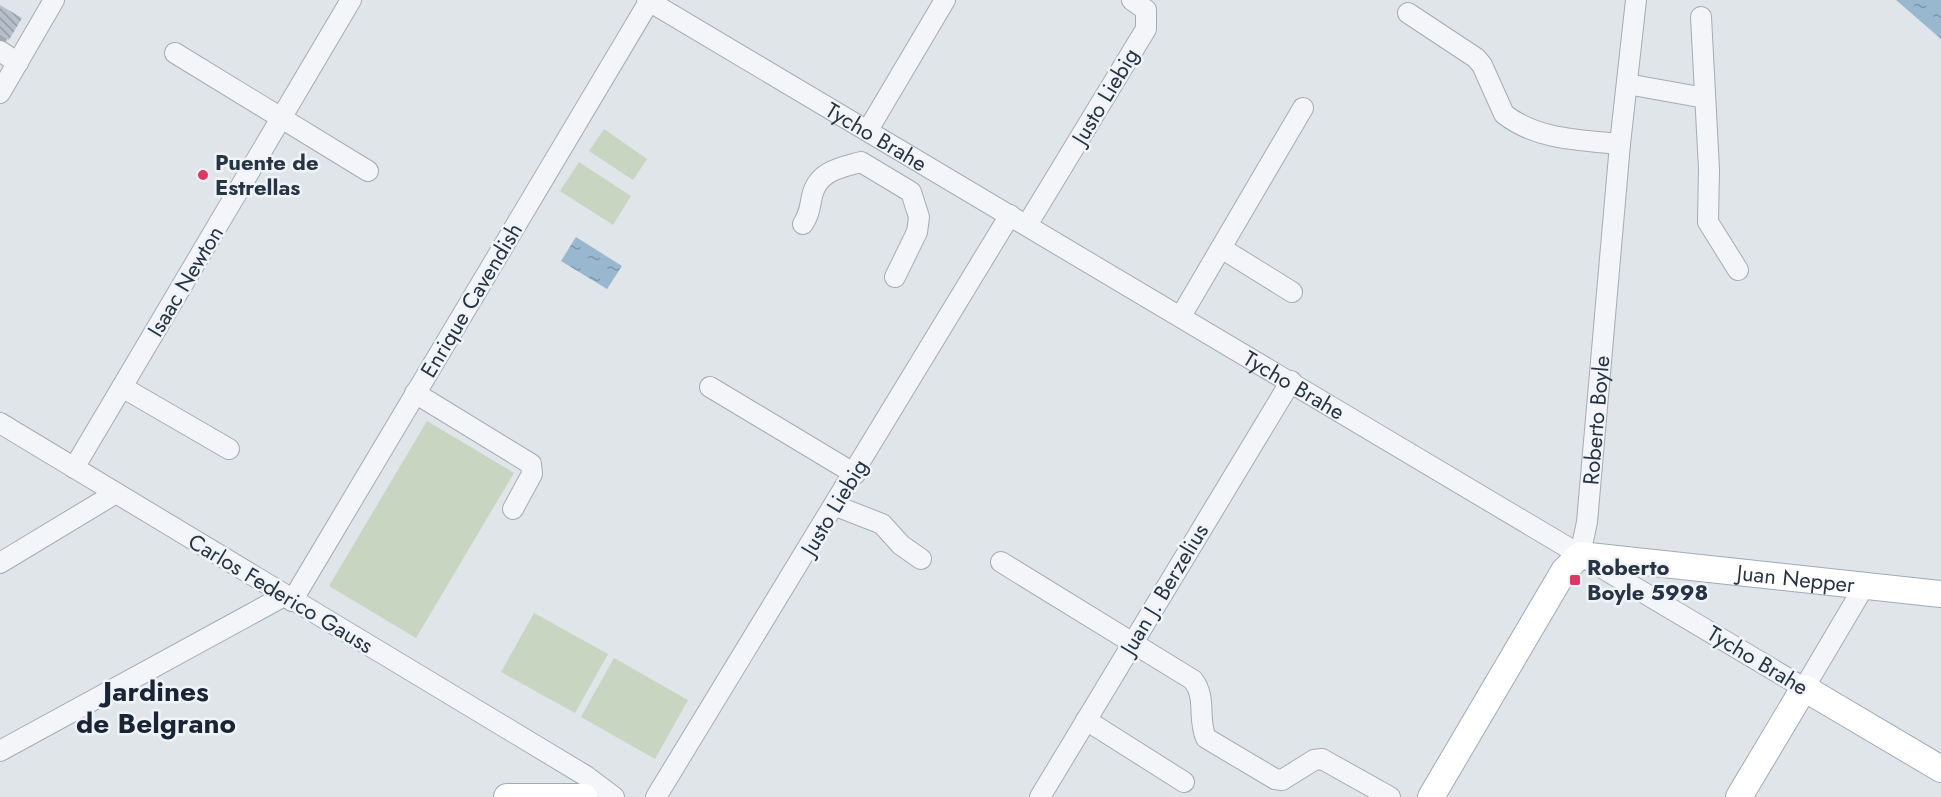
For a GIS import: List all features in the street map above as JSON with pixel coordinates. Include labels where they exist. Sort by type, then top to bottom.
[{"type":"main road","name":"Juan Nepper","points":[[1580,555],[1941,594]]},
{"type":"main road","name":"Roberto Boyle","points":[[1431,797],[1564,571],[1580,555]]},
{"type":"main road","name":"Tycho Brahe","points":[[1804,688],[1941,769]]},
{"type":"main road","points":[[1738,797],[1804,688]]},
{"type":"main road","points":[[507,797],[576,796]]},
{"type":"street","points":[[0,93],[54,0]]},
{"type":"street","name":"Isaac Newton","points":[[74,468],[351,0]]},
{"type":"street","name":"Tycho Brahe","points":[[649,0],[1804,688]]},
{"type":"street","name":"Enrique Cavendish","points":[[288,599],[415,393],[649,0]]},
{"type":"street","points":[[861,162],[873,133],[945,0]]},
{"type":"street","name":"Justo Liebig","points":[[1027,225],[1146,29],[1146,10],[1132,0]]},
{"type":"street","name":"Roberto Boyle","points":[[1580,555],[1587,522],[1620,144],[1636,0]]},
{"type":"street","points":[[1408,13],[1476,58],[1482,65],[1504,114],[1511,120],[1553,137],[1620,144]]},
{"type":"street","points":[[1701,17],[1708,222],[1738,270]]},
{"type":"street","points":[[0,51],[18,63]]},
{"type":"street","points":[[175,53],[368,171]]},
{"type":"street","points":[[1627,84],[1705,98]]},
{"type":"street","points":[[1181,316],[1303,108]]},
{"type":"street","points":[[803,224],[808,217],[812,194],[824,174],[833,169],[861,162],[911,192],[919,217],[917,232],[895,277]]},
{"type":"street","name":"Justo Liebig","points":[[656,797],[836,506],[1010,215]]},
{"type":"street","points":[[1221,248],[1292,292]]},
{"type":"street","name":"Juan J. Berzelius","points":[[1040,797],[1291,381]]},
{"type":"street","points":[[122,387],[229,449]]},
{"type":"street","points":[[710,387],[855,474]]},
{"type":"street","points":[[415,393],[531,464],[532,474],[513,509]]},
{"type":"street","name":"Carlos Federico Gauss","points":[[0,423],[562,763],[614,797]]},
{"type":"street","points":[[0,563],[116,493]]},
{"type":"street","points":[[836,506],[882,524],[902,545],[921,559]]},
{"type":"street","points":[[1001,562],[1193,680],[1201,690],[1202,731],[1206,738],[1275,779],[1282,780],[1314,760],[1322,759],[1390,797]]},
{"type":"street","points":[[1804,688],[1865,585]]},
{"type":"street","points":[[0,751],[288,599]]},
{"type":"street","points":[[1086,720],[1184,782]]},
{"type":"street","points":[[562,763],[575,778],[576,796]]},
{"type":"green space","points":[[604,129],[647,159],[633,180],[589,151]]},
{"type":"green space","points":[[579,162],[631,196],[613,225],[560,191]]},
{"type":"green space","points":[[427,421],[514,473],[416,638],[329,586]]},
{"type":"green space","points":[[534,613],[608,654],[575,713],[501,672]]},
{"type":"green space","points":[[614,658],[688,700],[655,759],[581,717]]},
{"type":"water","points":[[1896,0],[1941,0],[1941,39]]},
{"type":"water","points":[[576,237],[622,266],[607,289],[561,261]]},
{"type":"building","points":[[0,5],[22,18],[9,40],[0,34]]},
{"type":"place","name":"Puente de Estrellas","points":[[203,175]]},
{"type":"place","name":"Roberto Boyle 5998","points":[[1575,580]]},
{"type":"district","name":"Jardines de Belgrano","points":[[156,707]]}]
